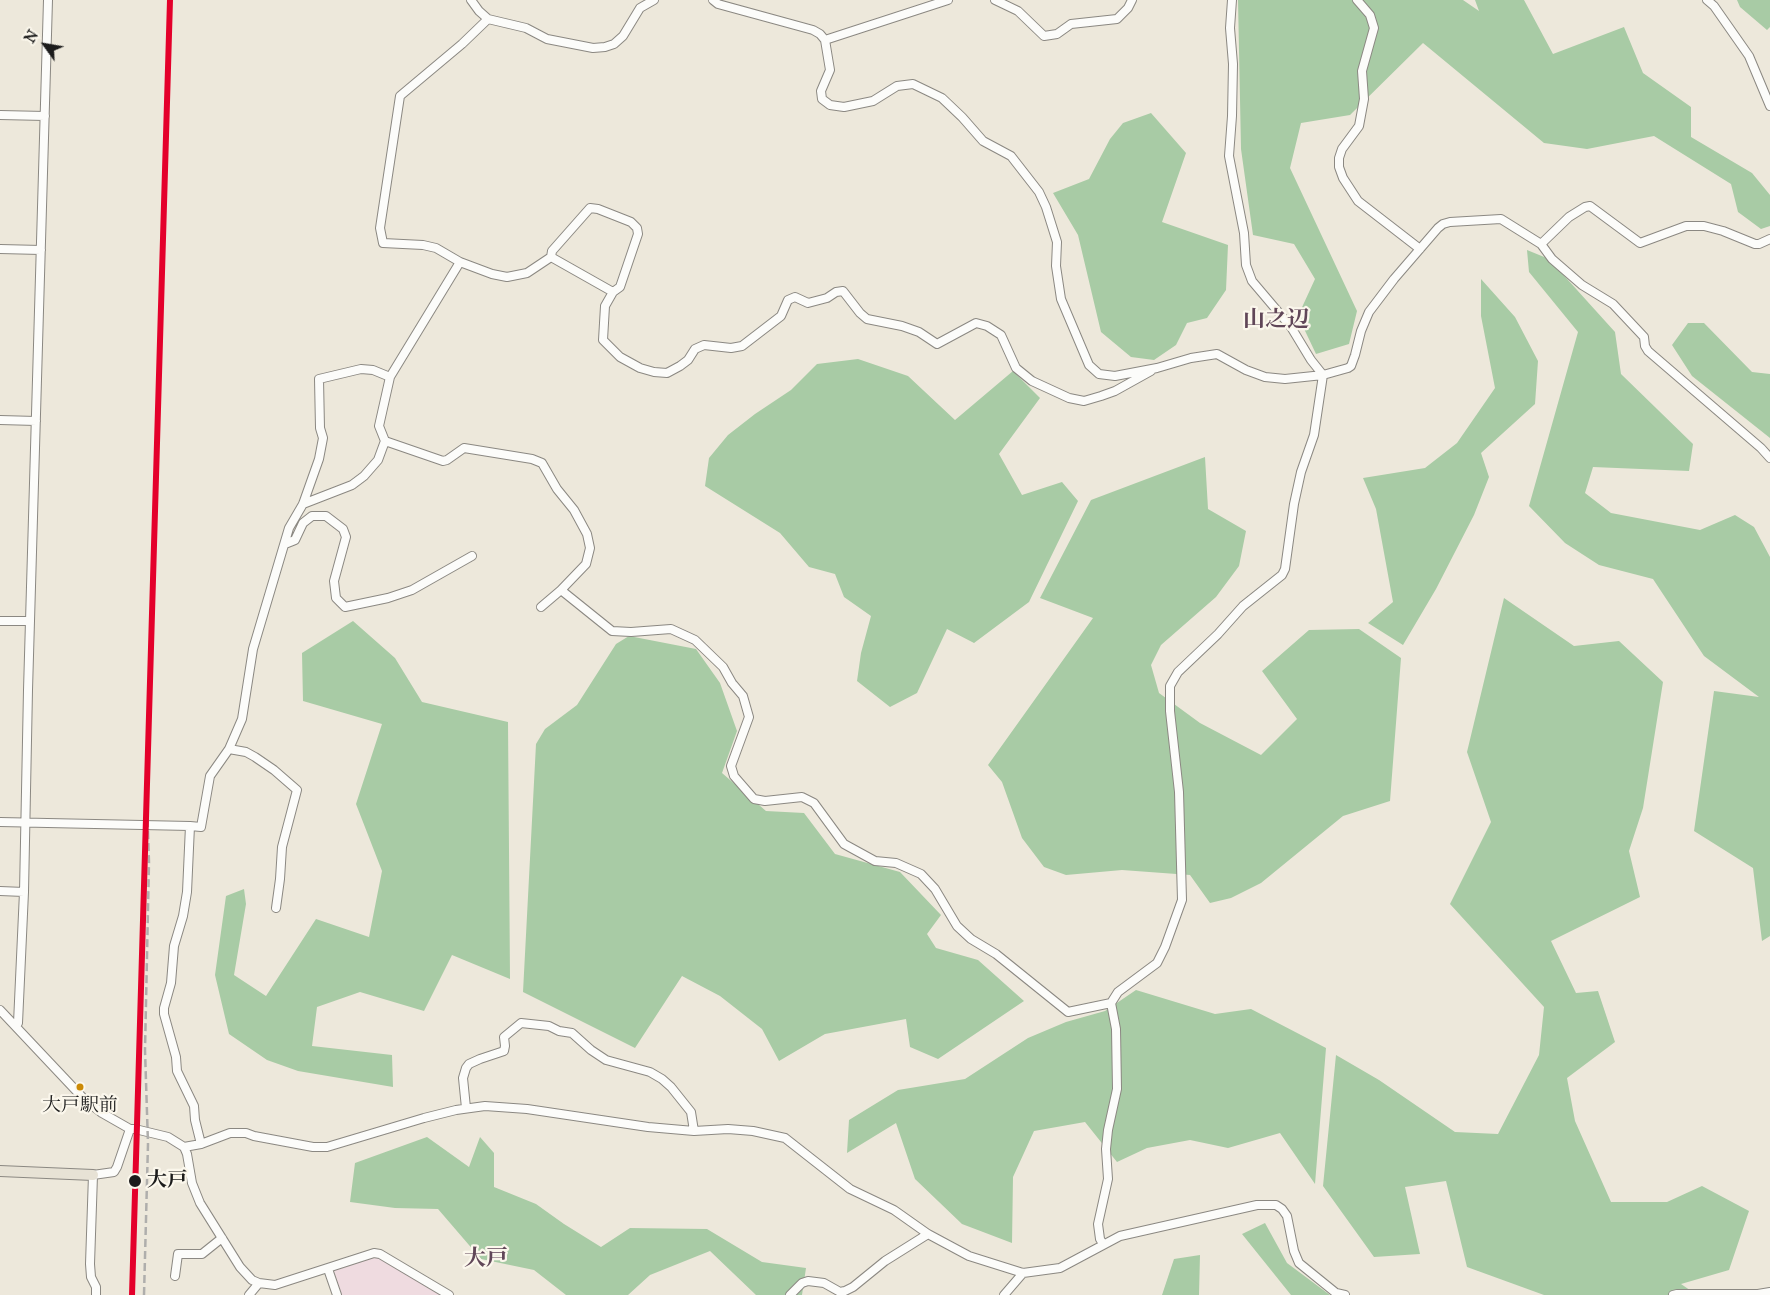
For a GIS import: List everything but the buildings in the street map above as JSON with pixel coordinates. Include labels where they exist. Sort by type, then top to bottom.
[{"type":"main road","points":[[0,1170],[93,1175]]},
{"type":"street","points":[[16,1026],[18,1023],[24,892],[48,0]]},
{"type":"street","points":[[471,0],[479,11],[488,18],[526,28],[547,39],[593,48],[614,44],[623,36],[640,8],[654,0]]},
{"type":"street","points":[[713,0],[718,4],[813,30],[820,34],[824,40],[830,70],[821,91],[822,99],[830,105],[844,108],[873,102],[897,86],[913,84],[942,98],[983,141],[1011,156],[1039,192],[1046,207],[1057,242],[1056,266],[1061,300],[1089,365],[1099,374],[1115,376],[1157,368],[1191,358],[1217,354],[1246,370],[1265,377],[1285,379],[1324,375],[1348,368],[1351,366],[1365,319],[1426,240],[1442,224],[1501,219],[1541,244],[1552,259],[1582,285],[1613,304],[1644,337],[1645,346],[1648,351],[1761,448],[1770,458]]},
{"type":"street","points":[[824,40],[948,0]]},
{"type":"street","points":[[995,0],[1018,11],[1044,36],[1057,34],[1072,24],[1117,18],[1128,8],[1132,0]]},
{"type":"street","points":[[1232,0],[1230,28],[1233,64],[1229,156],[1244,233],[1246,265],[1252,281],[1291,327],[1311,360],[1324,375]]},
{"type":"street","points":[[1358,0],[1370,15],[1374,28],[1362,71],[1364,99],[1359,126],[1342,149],[1339,166],[1343,178],[1358,201],[1420,249]]},
{"type":"street","points":[[1707,0],[1714,6],[1749,56],[1770,106]]},
{"type":"street","points":[[488,18],[462,44],[400,96],[380,228],[383,243],[423,245],[436,248],[460,262],[492,274],[507,277],[527,272],[551,258]]},
{"type":"street","points":[[0,115],[45,116]]},
{"type":"street","points":[[1541,244],[1569,217],[1590,206],[1640,243],[1676,228],[1694,225],[1723,231],[1755,244],[1770,239]]},
{"type":"street","points":[[551,258],[552,251],[590,208],[598,209],[630,222],[637,228],[638,234],[620,286],[612,292],[605,306],[603,340],[620,357],[640,368],[654,372],[666,373],[680,366],[688,360],[695,349],[704,345],[731,348],[742,346],[780,316],[788,300],[795,297],[808,303],[843,291],[867,319],[902,326],[920,332],[937,344],[976,323],[987,326],[1001,335],[1016,368],[1032,381],[1069,398],[1084,400],[1101,396],[1115,391],[1157,368]]},
{"type":"street","points":[[0,249],[41,250]]},
{"type":"street","points":[[551,258],[612,292]]},
{"type":"street","points":[[303,504],[352,485],[364,476],[378,460],[385,441],[379,426],[390,377],[460,262]]},
{"type":"street","points":[[0,822],[201,827],[210,776],[229,749],[242,719],[253,649],[289,528],[303,504],[319,459],[323,438],[320,428],[319,379],[361,369],[373,370],[390,377]]},
{"type":"street","points":[[1103,1244],[1100,1239],[1098,1224],[1108,1179],[1106,1149],[1117,1089],[1116,1029],[1111,1004],[1118,992],[1157,963],[1166,948],[1182,900],[1179,792],[1170,711],[1170,686],[1178,672],[1218,634],[1243,606],[1282,575],[1285,569],[1294,504],[1301,472],[1314,435],[1324,375]]},
{"type":"street","points":[[0,420],[36,421]]},
{"type":"street","points":[[385,441],[443,461],[464,448],[532,459],[542,463],[557,489],[574,510],[586,534],[590,548],[586,564],[561,590],[541,607]]},
{"type":"street","points":[[285,544],[295,540],[303,523],[312,516],[326,516],[343,529],[346,537],[334,581],[336,598],[345,607],[388,598],[412,590],[472,556]]},
{"type":"street","points":[[561,590],[612,631],[631,632],[671,628],[695,640],[723,667],[732,683],[743,696],[749,717],[731,766],[734,776],[754,799],[765,801],[802,797],[814,802],[844,844],[875,861],[896,863],[921,874],[935,889],[957,926],[971,939],[996,954],[1068,1012],[1111,1004]]},
{"type":"street","points":[[0,621],[30,622]]},
{"type":"street","points":[[229,749],[246,752],[256,757],[297,790],[282,847],[276,908]]},
{"type":"street","points":[[190,826],[187,892],[183,916],[174,946],[171,983],[164,1014],[176,1057],[177,1071],[194,1106],[195,1120],[201,1144]]},
{"type":"street","points":[[0,891],[24,892]]},
{"type":"street","points":[[0,1010],[84,1099],[102,1113],[130,1129],[168,1138],[184,1146],[201,1144],[230,1132],[246,1133],[313,1147],[327,1147],[424,1118],[466,1108],[486,1106],[504,1106],[648,1127],[694,1131],[728,1129],[753,1131],[784,1138],[850,1189],[894,1210],[928,1234],[969,1256],[1023,1273],[1060,1268],[1120,1236],[1257,1205],[1276,1205],[1287,1216],[1294,1251],[1299,1263],[1330,1288],[1345,1295]]},
{"type":"street","points":[[466,1108],[463,1078],[466,1068],[474,1061],[504,1051],[504,1037],[522,1023],[549,1026],[559,1031],[572,1033],[606,1060],[650,1072],[662,1079],[691,1112],[694,1131]]},
{"type":"street","points":[[96,1295],[96,1287],[91,1277],[90,1264],[93,1175],[114,1172],[130,1129]]},
{"type":"street","points":[[184,1146],[195,1192],[244,1273],[252,1280],[275,1285],[374,1253],[380,1254],[449,1295]]},
{"type":"street","points":[[790,1295],[802,1283],[808,1281],[824,1283],[840,1292],[852,1291],[885,1262],[928,1234]]},
{"type":"street","points":[[175,1276],[178,1254],[202,1254],[222,1238]]},
{"type":"street","points":[[328,1269],[337,1295]]},
{"type":"street","points":[[1004,1295],[1023,1273]]},
{"type":"street","points":[[249,1295],[259,1283]]},
{"type":"street","points":[[1673,1295],[1758,1295],[1770,1292]]},
{"type":"shaded area","points":[[375,1256],[440,1295],[341,1295],[334,1271]]},
{"type":"green space","points":[[1238,0],[1463,0],[1479,11],[1475,0],[1524,0],[1553,54],[1624,27],[1643,73],[1691,107],[1691,137],[1752,173],[1770,195],[1770,226],[1761,229],[1738,212],[1731,184],[1654,136],[1587,149],[1544,143],[1423,43],[1350,115],[1301,123],[1290,168],[1357,311],[1349,344],[1316,354],[1298,316],[1315,279],[1294,244],[1253,235],[1241,149]]},
{"type":"green space","points":[[1737,0],[1770,0],[1770,27],[1767,30],[1740,7]]},
{"type":"green space","points":[[1151,113],[1186,153],[1162,222],[1228,245],[1226,290],[1207,318],[1187,323],[1176,345],[1154,360],[1131,357],[1101,332],[1078,235],[1053,193],[1089,179],[1110,139],[1123,123]]},
{"type":"green space","points":[[1527,250],[1549,259],[1615,332],[1621,374],[1693,444],[1689,471],[1593,467],[1585,493],[1611,513],[1700,530],[1735,515],[1754,527],[1770,557],[1770,936],[1762,941],[1753,868],[1694,831],[1714,691],[1759,697],[1704,656],[1653,579],[1599,565],[1565,543],[1529,506],[1578,332],[1529,272]]},
{"type":"green space","points":[[1481,279],[1515,317],[1538,361],[1535,404],[1481,453],[1489,477],[1474,515],[1436,589],[1403,645],[1368,623],[1393,602],[1376,509],[1363,478],[1425,468],[1457,443],[1495,388],[1481,316]]},
{"type":"green space","points":[[1688,323],[1704,323],[1752,372],[1770,374],[1770,438],[1692,376],[1672,345]]},
{"type":"green space","points":[[858,359],[908,376],[955,420],[1013,371],[1040,398],[999,454],[1022,495],[1062,482],[1078,501],[1029,602],[974,643],[947,629],[917,693],[890,707],[857,681],[861,653],[871,616],[844,597],[835,574],[809,567],[780,533],[705,486],[709,458],[728,435],[791,390],[817,364]]},
{"type":"green space","points":[[1205,457],[1208,509],[1246,531],[1239,566],[1216,597],[1161,645],[1151,665],[1159,693],[1200,723],[1261,755],[1297,719],[1262,671],[1309,630],[1359,629],[1401,658],[1390,801],[1343,816],[1261,883],[1231,898],[1210,903],[1190,875],[1122,870],[1066,875],[1044,867],[1022,838],[1002,782],[988,765],[1093,618],[1040,598],[1091,500]]},
{"type":"green space","points":[[1504,598],[1574,646],[1619,641],[1663,682],[1643,808],[1629,851],[1640,897],[1551,941],[1576,993],[1598,991],[1615,1042],[1567,1078],[1575,1121],[1611,1202],[1667,1202],[1702,1186],[1749,1211],[1729,1270],[1681,1284],[1697,1295],[1544,1295],[1467,1267],[1446,1181],[1405,1187],[1420,1254],[1374,1257],[1323,1186],[1336,1055],[1379,1080],[1455,1132],[1498,1134],[1539,1055],[1544,1007],[1450,904],[1491,822],[1467,752]]},
{"type":"green space","points":[[353,621],[395,658],[422,702],[508,722],[510,979],[452,955],[424,1011],[360,992],[317,1007],[312,1046],[392,1055],[393,1087],[298,1071],[267,1060],[229,1034],[215,975],[226,896],[244,889],[246,904],[234,975],[266,996],[316,919],[369,937],[382,871],[356,804],[382,724],[303,701],[302,653]]},
{"type":"green space","points":[[629,636],[696,649],[720,683],[737,731],[722,773],[766,811],[804,813],[835,854],[900,872],[941,915],[927,934],[936,948],[978,960],[1024,1001],[938,1059],[910,1047],[906,1019],[825,1034],[779,1061],[762,1029],[720,996],[682,976],[635,1048],[523,992],[536,744],[545,729],[577,705],[616,644]]},
{"type":"green space","points":[[1136,990],[1215,1014],[1251,1009],[1326,1048],[1315,1184],[1280,1133],[1228,1148],[1190,1140],[1147,1148],[1117,1162],[1085,1122],[1034,1131],[1013,1177],[1012,1243],[962,1224],[915,1179],[896,1123],[847,1153],[849,1120],[898,1090],[965,1079],[1028,1038],[1066,1022],[1105,1011]]},
{"type":"green space","points":[[427,1137],[469,1167],[480,1137],[494,1153],[494,1187],[536,1204],[601,1247],[630,1228],[707,1229],[762,1262],[806,1268],[802,1295],[756,1295],[710,1251],[650,1275],[628,1295],[566,1295],[534,1270],[481,1259],[438,1209],[395,1208],[350,1202],[355,1163]]},
{"type":"green space","points":[[1265,1223],[1287,1263],[1330,1295],[1291,1295],[1242,1234]]},
{"type":"green space","points":[[1200,1255],[1199,1295],[1162,1295],[1174,1259]]},
{"type":"railway","points":[[144,1295],[148,1144],[145,1050],[149,862],[147,803]]},
{"type":"transit line","points":[[132,1295],[170,0]]},
{"type":"place","name":"大戸駅前","points":[[80,1087]]},
{"type":"place","name":"大戸","points":[[135,1181]]},
{"type":"district","name":"山之辺","points":[[1276,321]]},
{"type":"district","name":"大戸","points":[[486,1260]]}]
